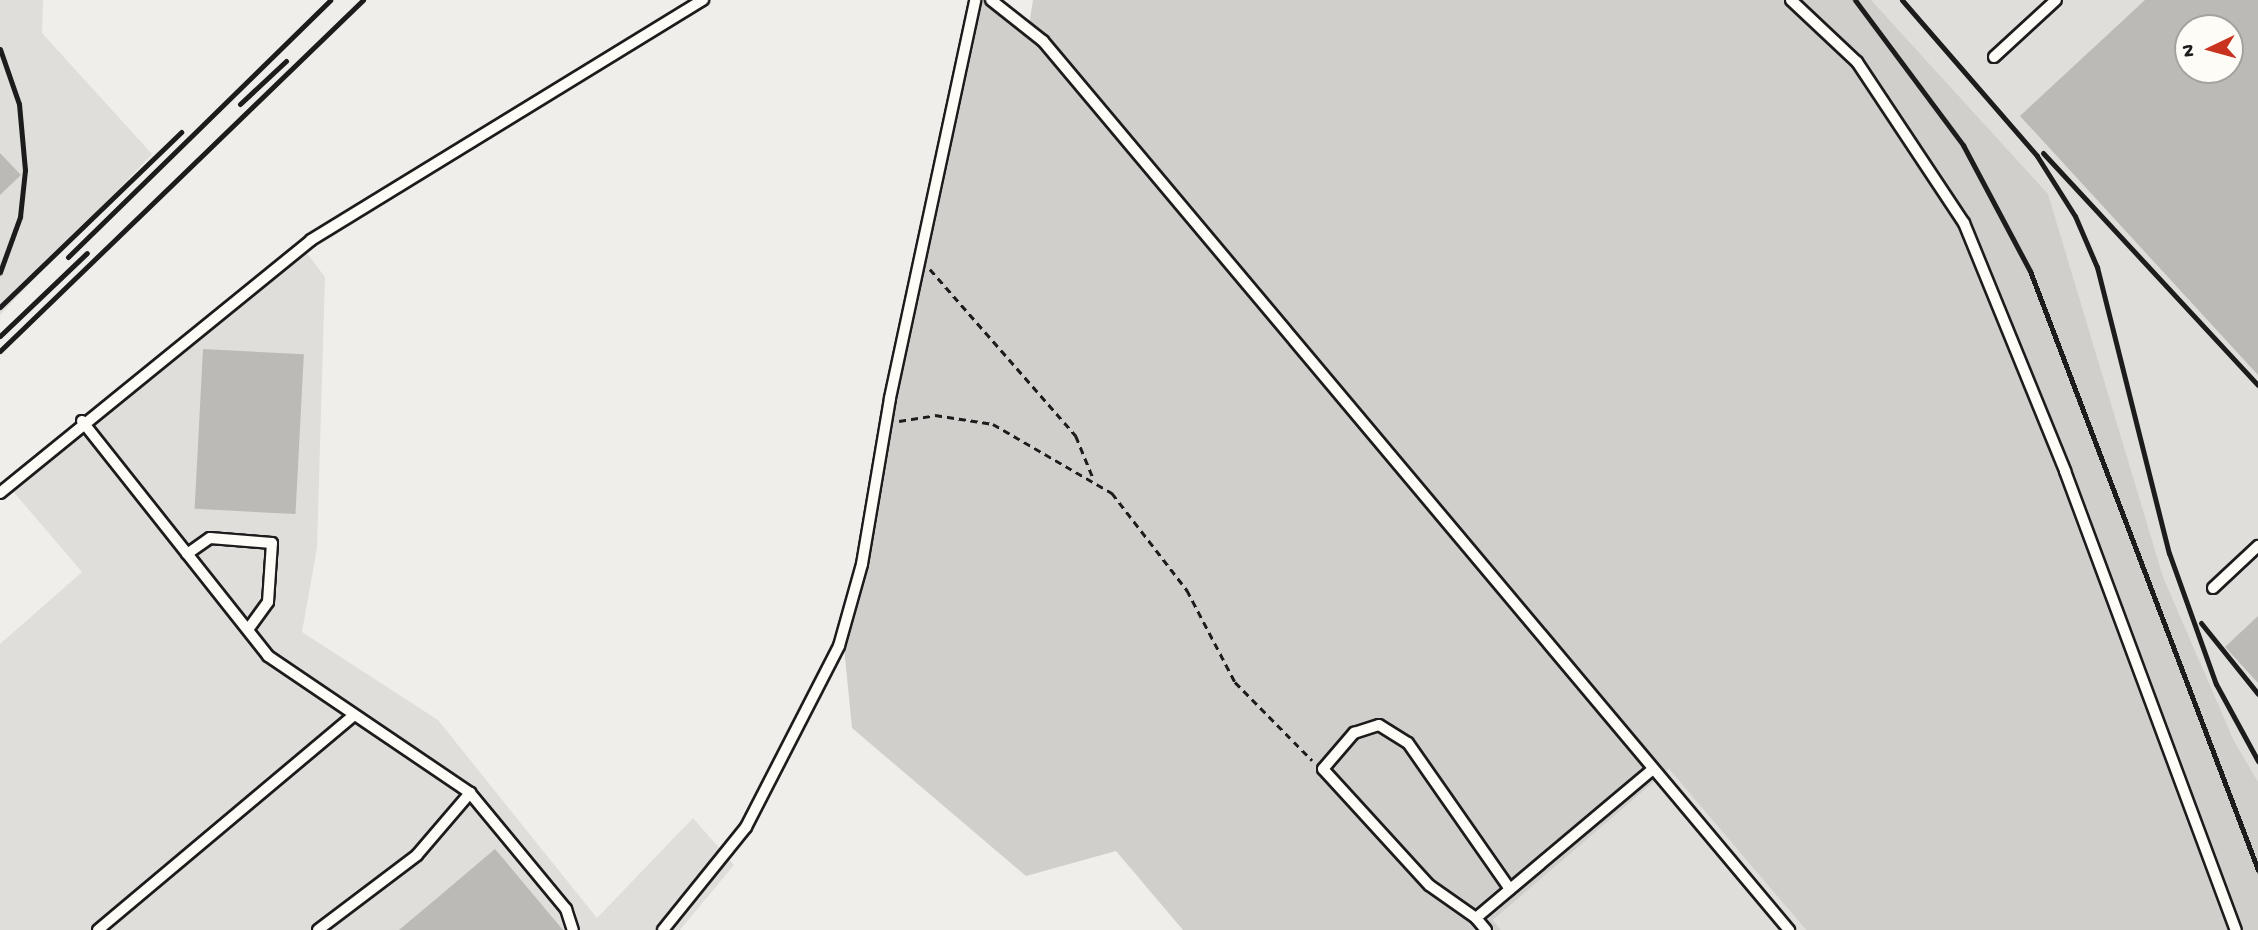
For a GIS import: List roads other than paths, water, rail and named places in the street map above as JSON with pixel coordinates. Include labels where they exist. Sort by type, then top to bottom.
[{"type":"lane","points":[[0,493],[82,421],[311,240],[703,0]]},
{"type":"lane","points":[[663,930],[746,827],[839,646],[862,564],[919,261],[975,0]]},
{"type":"lane","points":[[991,0],[1043,41],[1790,930]]},
{"type":"lane","points":[[1791,0],[1857,62],[1964,223],[2065,471],[2236,930]]},
{"type":"lane","points":[[1994,57],[2056,0]]},
{"type":"lane","points":[[82,421],[268,656],[470,793],[566,909],[573,930]]},
{"type":"lane","points":[[187,554],[210,538],[272,544],[268,602],[247,630]]},
{"type":"lane","points":[[2213,588],[2258,546]]},
{"type":"lane","points":[[98,930],[353,716]]},
{"type":"lane","points":[[1486,930],[1476,918],[1429,885],[1323,769],[1366,725],[1394,731],[1510,890]]},
{"type":"lane","points":[[1476,918],[1653,769]]},
{"type":"lane","points":[[318,930],[417,855],[470,793]]},
{"type":"railway","points":[[68,257],[330,0]]},
{"type":"railway","points":[[0,351],[363,0]]},
{"type":"railway","points":[[1855,0],[1963,145],[2030,271],[2258,870]]},
{"type":"railway","points":[[1902,0],[2037,156],[2075,216],[2097,267],[2169,553],[2216,684],[2258,761]]},
{"type":"railway","points":[[0,49],[19,104],[25,170],[20,217],[0,272]]},
{"type":"railway","points":[[240,104],[286,61]]},
{"type":"railway","points":[[0,307],[181,132]]},
{"type":"railway","points":[[2043,153],[2258,385]]},
{"type":"railway","points":[[0,336],[87,253]]},
{"type":"railway","points":[[2201,623],[2258,694]]}]
